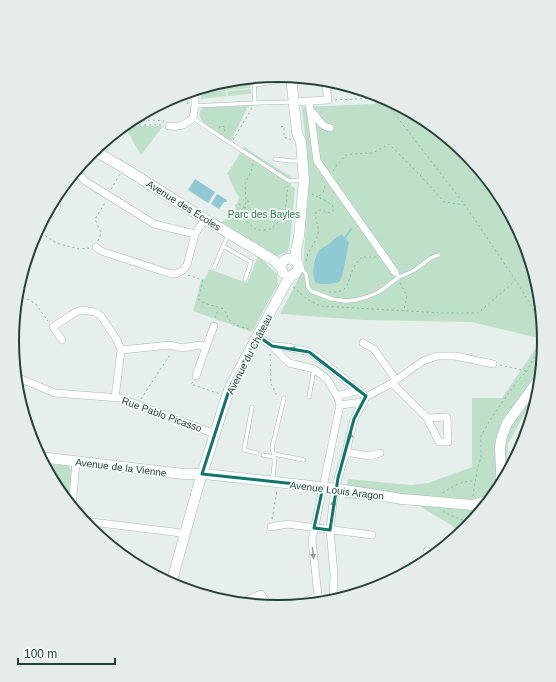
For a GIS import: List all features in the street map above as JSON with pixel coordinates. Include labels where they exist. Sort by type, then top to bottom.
[{"type":"main road","name":"Avenue du Château","points":[[173,577],[202,474],[230,387],[258,336],[290,267],[300,229],[304,180],[303,161],[301,142],[297,133],[292,83]]},
{"type":"main road","name":"Avenue des Écoles","points":[[99,154],[122,170],[290,267]]},
{"type":"main road","points":[[502,470],[500,447],[502,436],[507,423],[533,388]]},
{"type":"main road","name":"Avenue de la Vienne","points":[[47,458],[183,474],[202,474]]},
{"type":"main road","name":"Avenue Louis Aragon","points":[[202,474],[274,485],[336,489],[402,499],[438,502],[481,501]]},
{"type":"main road","name":"Avenue Louis Aragon","points":[[473,502],[478,506]]},
{"type":"street","points":[[294,102],[328,100],[326,86]]},
{"type":"street","points":[[167,124],[179,126],[184,125],[193,118],[196,96]]},
{"type":"street","points":[[309,101],[317,161],[384,254],[397,275]]},
{"type":"street","points":[[310,110],[315,114],[321,124],[326,128],[330,128]]},
{"type":"street","points":[[80,175],[85,181],[154,224],[195,234]]},
{"type":"street","points":[[96,247],[101,251],[168,274],[176,274],[187,265],[195,234],[205,219]]},
{"type":"street","points":[[62,340],[53,327],[76,312],[82,310],[95,312],[101,316],[117,340],[121,350],[115,398]]},
{"type":"street","points":[[196,376],[214,326]]},
{"type":"street","points":[[258,336],[289,363],[314,369],[327,379],[337,396],[340,405],[312,540],[318,596],[313,598]]},
{"type":"street","points":[[363,343],[374,349],[394,382],[427,418]]},
{"type":"street","points":[[121,350],[170,345],[182,348],[200,345],[206,347]]},
{"type":"street","points":[[270,348],[288,347],[309,352],[359,390],[365,400]]},
{"type":"street","points":[[340,405],[365,400],[394,382],[423,361],[437,356],[455,356],[493,364]]},
{"type":"street","name":"Rue Pablo Picasso","points":[[22,379],[55,393],[120,398],[215,434]]},
{"type":"street","points":[[337,396],[359,390]]},
{"type":"street","points":[[333,594],[334,574],[330,530],[336,489],[354,419],[365,400]]},
{"type":"street","points":[[346,452],[369,456],[380,453]]},
{"type":"street","points":[[73,498],[76,462]]},
{"type":"street","points":[[93,522],[185,534]]},
{"type":"street","points":[[271,527],[287,524],[372,535]]},
{"type":"street","points":[[250,598],[261,594],[264,599]]},
{"type":"lane","points":[[255,102],[254,85],[271,82]]},
{"type":"lane","points":[[195,106],[255,102],[294,102]]},
{"type":"lane","points":[[193,118],[288,181],[304,180]]},
{"type":"lane","points":[[275,159],[303,161]]},
{"type":"lane","points":[[214,268],[230,233]]},
{"type":"lane","points":[[223,246],[251,262],[245,280]]},
{"type":"lane","points":[[290,267],[302,269],[306,274],[308,287],[311,291],[332,299],[346,301],[367,298],[379,292],[397,275],[410,273],[430,258],[438,255]]},
{"type":"lane","points":[[309,396],[314,369]]},
{"type":"lane","points":[[274,485],[274,456],[272,448],[284,398]]},
{"type":"lane","points":[[252,407],[244,450],[257,453]]},
{"type":"lane","points":[[263,454],[304,460]]},
{"type":"path","points":[[328,100],[367,98]]},
{"type":"path","points":[[187,99],[188,110]]},
{"type":"path","points":[[236,135],[255,102]]},
{"type":"path","points":[[390,108],[465,205],[535,312]]},
{"type":"path","points":[[142,121],[151,120],[167,124]]},
{"type":"path","points":[[137,124],[167,124]]},
{"type":"path","points":[[281,126],[284,126],[284,137],[293,141]]},
{"type":"path","points":[[318,197],[324,191],[327,176],[346,155],[373,153],[388,144],[420,175],[444,202],[465,205]]},
{"type":"path","points":[[255,159],[251,172],[245,183],[246,201],[244,215],[248,223],[256,230],[271,229],[280,220],[285,212],[288,181]]},
{"type":"path","points":[[43,234],[56,243],[79,249],[96,247],[101,233],[95,219],[122,170]]},
{"type":"path","points":[[310,193],[328,202],[333,206],[333,211],[327,213],[321,209],[316,212],[315,217],[318,224],[318,233],[315,242],[310,250],[290,267],[311,302],[320,306],[443,313],[478,313],[516,281]]},
{"type":"path","points":[[246,201],[250,202]]},
{"type":"path","points":[[239,204],[245,208]]},
{"type":"path","points":[[329,292],[342,291],[346,288],[354,266],[362,257],[380,257],[384,254]]},
{"type":"path","points":[[184,272],[188,276],[204,281],[198,299],[204,303],[224,309],[229,320],[234,324],[248,329]]},
{"type":"path","points":[[397,275],[407,296],[403,310]]},
{"type":"path","points":[[23,297],[35,303],[53,327]]},
{"type":"path","points":[[215,318],[219,307]]},
{"type":"path","points":[[137,404],[175,346]]},
{"type":"path","points":[[270,348],[271,384],[277,396]]},
{"type":"path","points":[[473,502],[477,470],[481,458],[481,436],[492,417],[526,371],[536,354]]},
{"type":"path","points":[[493,364],[526,371]]},
{"type":"path","points":[[196,376],[191,384],[218,393]]},
{"type":"path","points":[[54,469],[55,459]]},
{"type":"path","points":[[465,520],[444,512],[439,508],[438,502],[442,494],[448,489],[460,483],[475,481]]},
{"type":"path","points":[[271,527],[274,485]]},
{"type":"path","points":[[67,491],[73,492]]},
{"type":"highlighted area","points":[[258,336],[272,346],[309,352],[366,396],[354,419],[338,478],[330,530],[314,528],[323,487],[202,474],[230,387]]},
{"type":"green space","points":[[250,84],[250,88],[227,90],[227,87]]},
{"type":"green space","points":[[225,88],[225,90],[210,91]]},
{"type":"green space","points":[[251,89],[251,94],[228,96],[227,91]]},
{"type":"green space","points":[[225,90],[226,96],[201,99],[200,94]]},
{"type":"green space","points":[[377,102],[408,117],[449,146],[473,170],[493,197],[510,226],[528,274],[535,307],[537,338],[472,322],[364,320],[280,314],[303,270],[309,174],[302,107],[374,104]]},
{"type":"green space","points":[[248,106],[231,141],[208,127],[200,117],[200,112],[204,107]]},
{"type":"green space","points":[[134,126],[163,126],[141,155],[127,131]]},
{"type":"green space","name":"Parc des Bayles","points":[[244,147],[291,177],[291,186],[295,188],[288,252],[276,256],[221,222],[227,219],[229,220],[236,209],[235,205],[238,202],[239,197],[227,174]]},
{"type":"green space","points":[[258,256],[277,274],[278,284],[252,332],[193,311],[202,278],[205,279],[209,269],[247,283]]},
{"type":"green space","points":[[537,347],[535,375],[528,408],[508,444],[508,460],[483,499],[473,512],[456,530],[451,525],[416,504],[344,498],[348,479],[411,485],[428,483],[472,467],[472,398],[502,398]]},
{"type":"green space","points":[[50,464],[69,466],[71,470],[69,493]]},
{"type":"water","points":[[195,179],[215,192],[208,203],[188,190]]},
{"type":"water","points":[[217,194],[227,200],[219,209],[211,204]]},
{"type":"water","points":[[342,235],[349,242],[340,281],[337,283],[326,284],[315,282],[314,266],[317,254],[321,249]]},
{"type":"waterway","points":[[345,238],[351,229]]}]
